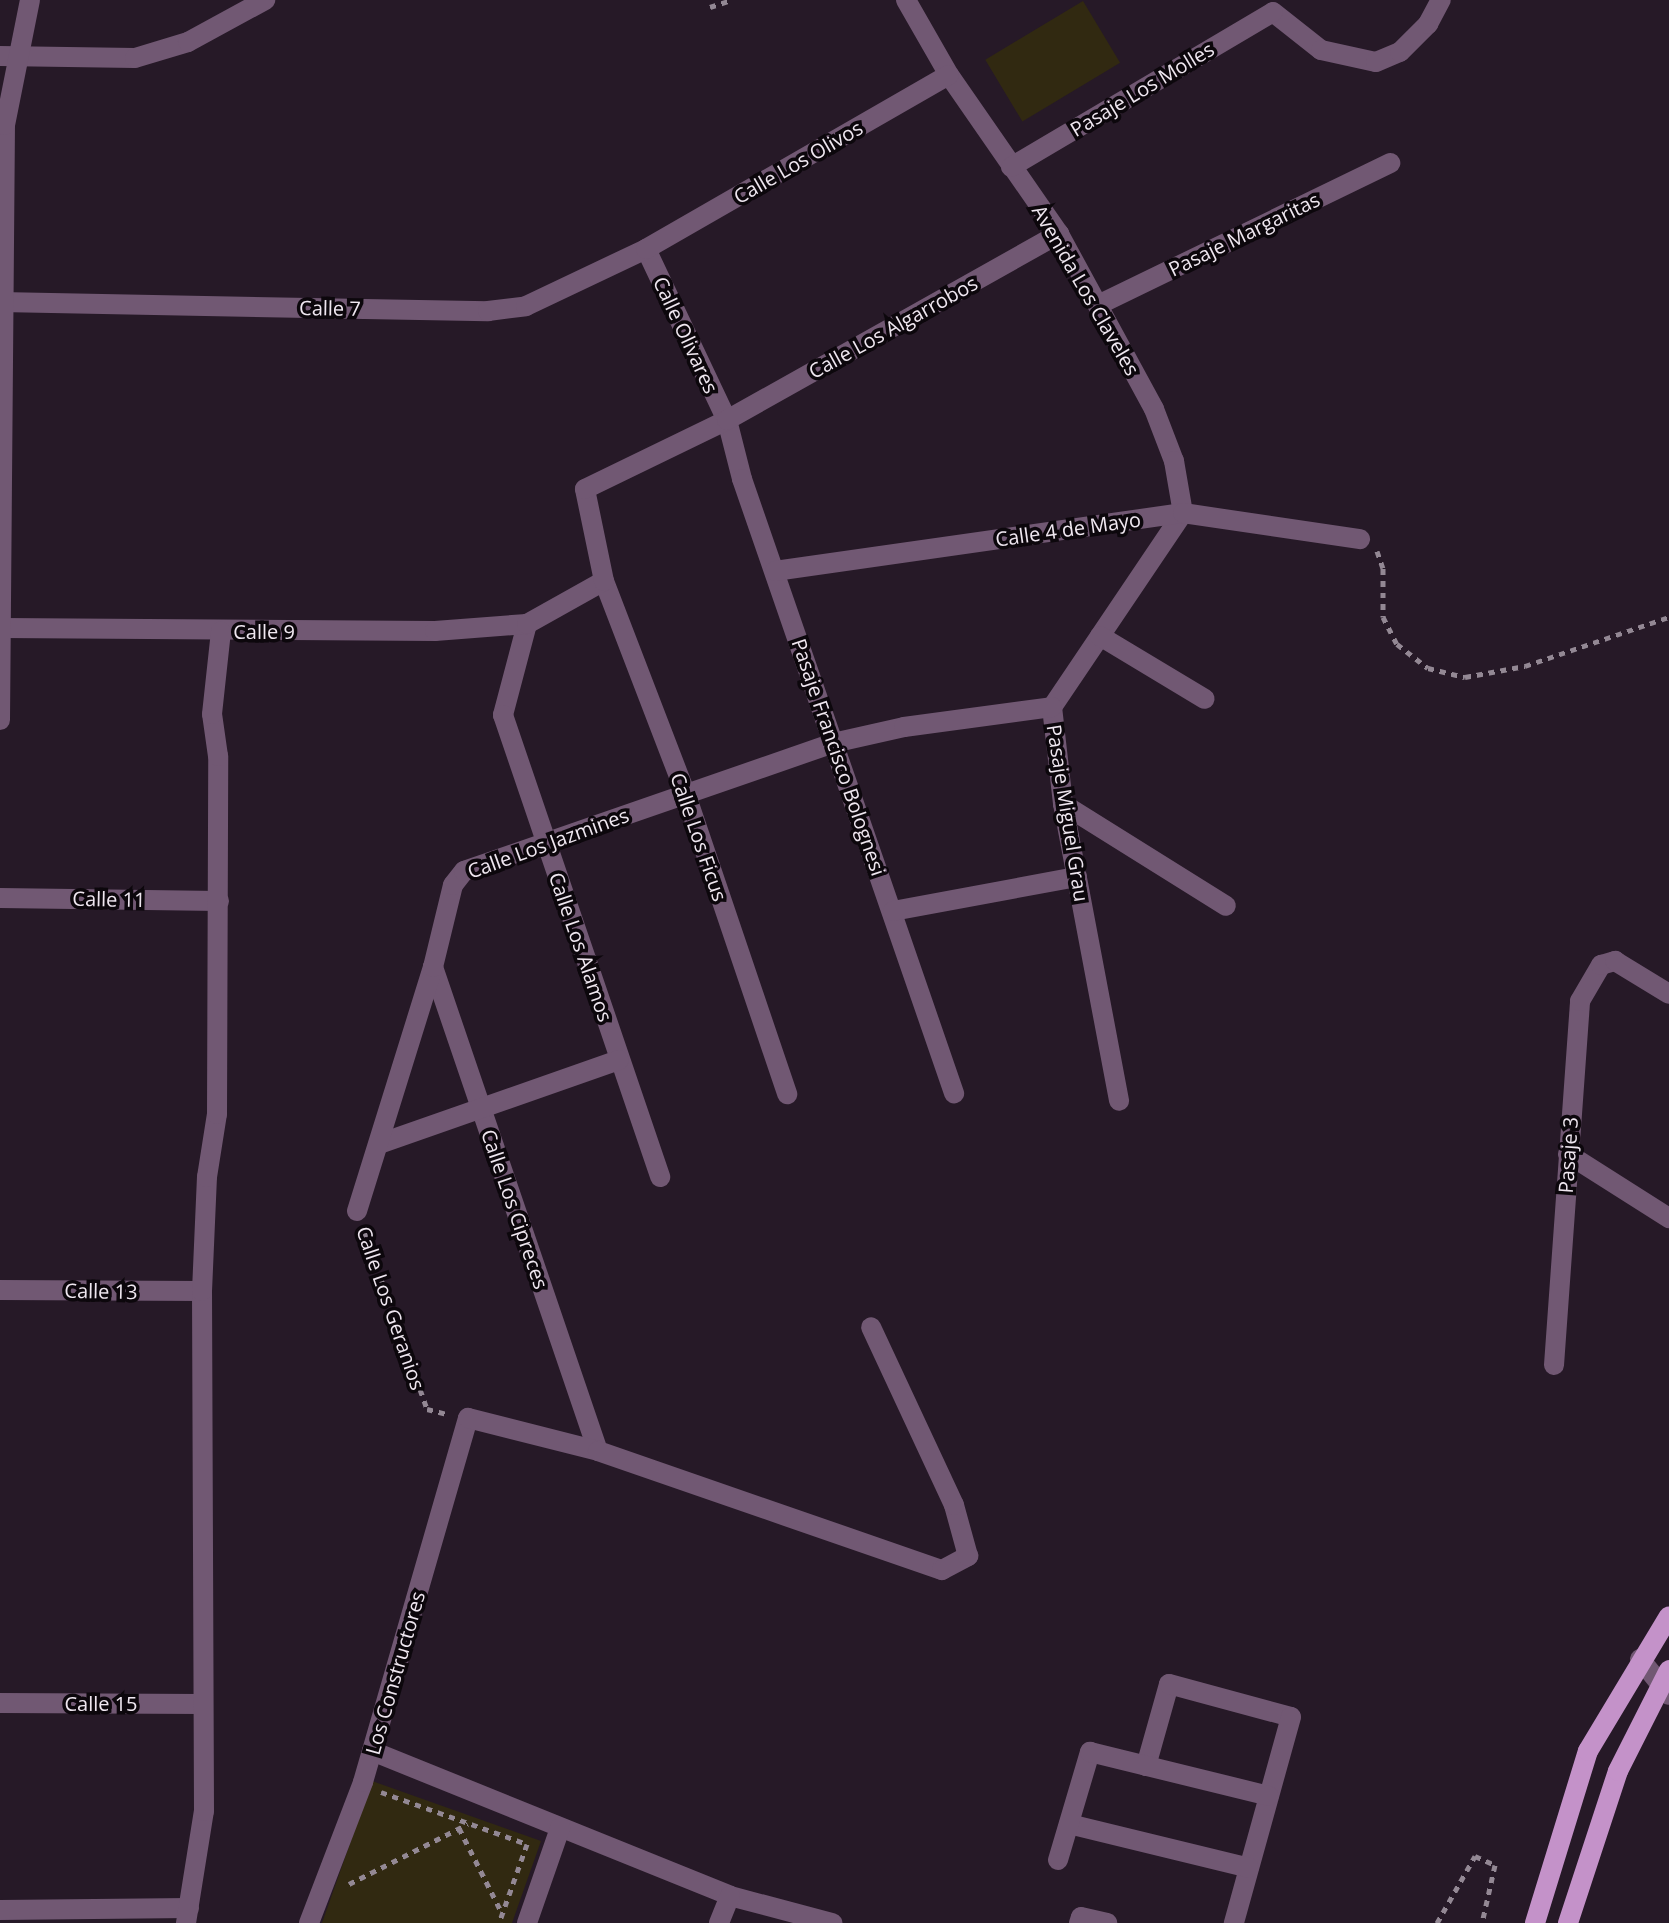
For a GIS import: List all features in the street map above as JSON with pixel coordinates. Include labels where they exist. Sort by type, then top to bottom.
[{"type":"main road","points":[[1535,1923],[1588,1751],[1640,1659],[1669,1616]]},
{"type":"main road","points":[[1568,1923],[1604,1806],[1666,1683]]},
{"type":"street","points":[[0,720],[1,302],[5,125],[10,55],[30,0]]},
{"type":"street","points":[[10,55],[114,60],[162,52],[265,0]]},
{"type":"street","name":"Avenida Los Claveles","points":[[906,0],[949,75],[1059,234],[1098,305],[1164,432],[1183,513]]},
{"type":"street","points":[[1276,6],[1321,50],[1376,62],[1400,52],[1428,24],[1441,0]]},
{"type":"street","name":"Pasaje Los Molles","points":[[1011,167],[1276,6]]},
{"type":"street","name":"Calle Los Olivos","points":[[646,249],[949,75]]},
{"type":"street","name":"Pasaje Margaritas","points":[[1098,305],[1390,163]]},
{"type":"street","name":"Calle Los Algarrobos","points":[[604,581],[585,489],[727,420],[1059,234]]},
{"type":"street","name":"Calle 7","points":[[1,302],[488,311],[526,306],[646,249]]},
{"type":"street","name":"Calle Olivares","points":[[646,249],[727,420]]},
{"type":"street","name":"Pasaje Francisco Bolognesi","points":[[727,420],[833,743],[954,1093]]},
{"type":"street","name":"Calle 4 de Mayo","points":[[775,571],[1183,513],[1360,539]]},
{"type":"street","name":"Pasaje Miguel Grau","points":[[1119,1101],[1063,804],[1052,707],[1183,513]]},
{"type":"street","points":[[527,624],[604,581]]},
{"type":"street","name":"Calle Los Ficus","points":[[604,581],[686,795],[787,1094]]},
{"type":"street","name":"Calle 9","points":[[2,628],[435,631],[527,624]]},
{"type":"street","name":"Calle Los Alamos","points":[[527,624],[503,715],[660,1177]]},
{"type":"street","points":[[0,1910],[188,1916],[204,1811],[202,1291],[207,1177],[217,1114],[218,756],[212,714],[221,631]]},
{"type":"street","points":[[1100,636],[1205,699]]},
{"type":"street","name":"Calle Los Jazmines","points":[[357,1211],[433,967],[458,875],[833,743],[904,727],[1052,707]]},
{"type":"street","points":[[1063,804],[1226,906]]},
{"type":"street","points":[[893,911],[1077,877]]},
{"type":"street","name":"Calle 11","points":[[0,898],[219,901]]},
{"type":"street","name":"Pasaje 3","points":[[1554,1365],[1580,1001],[1601,965],[1615,961],[1669,994]]},
{"type":"street","name":"Calle Los Cipreces","points":[[433,967],[598,1451]]},
{"type":"street","points":[[379,1144],[480,1106],[619,1060]]},
{"type":"street","points":[[1568,1154],[1669,1218]]},
{"type":"street","name":"Calle 13","points":[[0,1290],[202,1291]]},
{"type":"street","points":[[468,1418],[598,1451],[942,1570],[968,1556],[954,1505],[871,1327]]},
{"type":"street","name":"Los Constructores","points":[[309,1923],[372,1751],[468,1418]]},
{"type":"street","points":[[1640,1659],[1666,1683]]},
{"type":"street","points":[[1146,1766],[1169,1684],[1291,1717],[1234,1923]]},
{"type":"street","name":"Calle 15","points":[[0,1703],[202,1704]]},
{"type":"street","points":[[372,1751],[730,1896],[832,1923]]},
{"type":"street","points":[[1058,1860],[1090,1752],[1269,1796]]},
{"type":"street","points":[[1069,1824],[1249,1868]]},
{"type":"street","points":[[527,1923],[560,1828]]},
{"type":"street","points":[[719,1923],[730,1896]]},
{"type":"street","points":[[1080,1920],[1107,1923]]},
{"type":"path","points":[[710,7],[731,0]]},
{"type":"path","points":[[1383,568],[1383,617],[1397,644],[1428,668],[1465,677],[1525,666],[1669,617]]},
{"type":"path","name":"Calle Los Geranios","points":[[357,1211],[427,1409],[468,1418]]},
{"type":"path","points":[[376,1805],[380,1792],[527,1844],[499,1923]]},
{"type":"path","points":[[348,1884],[469,1823]]},
{"type":"path","points":[[459,1828],[503,1913]]},
{"type":"path","points":[[1437,1923],[1475,1856],[1495,1865],[1482,1923]]},
{"type":"path","points":[[344,1897],[353,1871]]},
{"type":"shaded area","points":[[1083,1],[1120,63],[1022,121],[985,60]]},
{"type":"shaded area","points":[[372,1781],[541,1841],[512,1923],[322,1923]]}]
